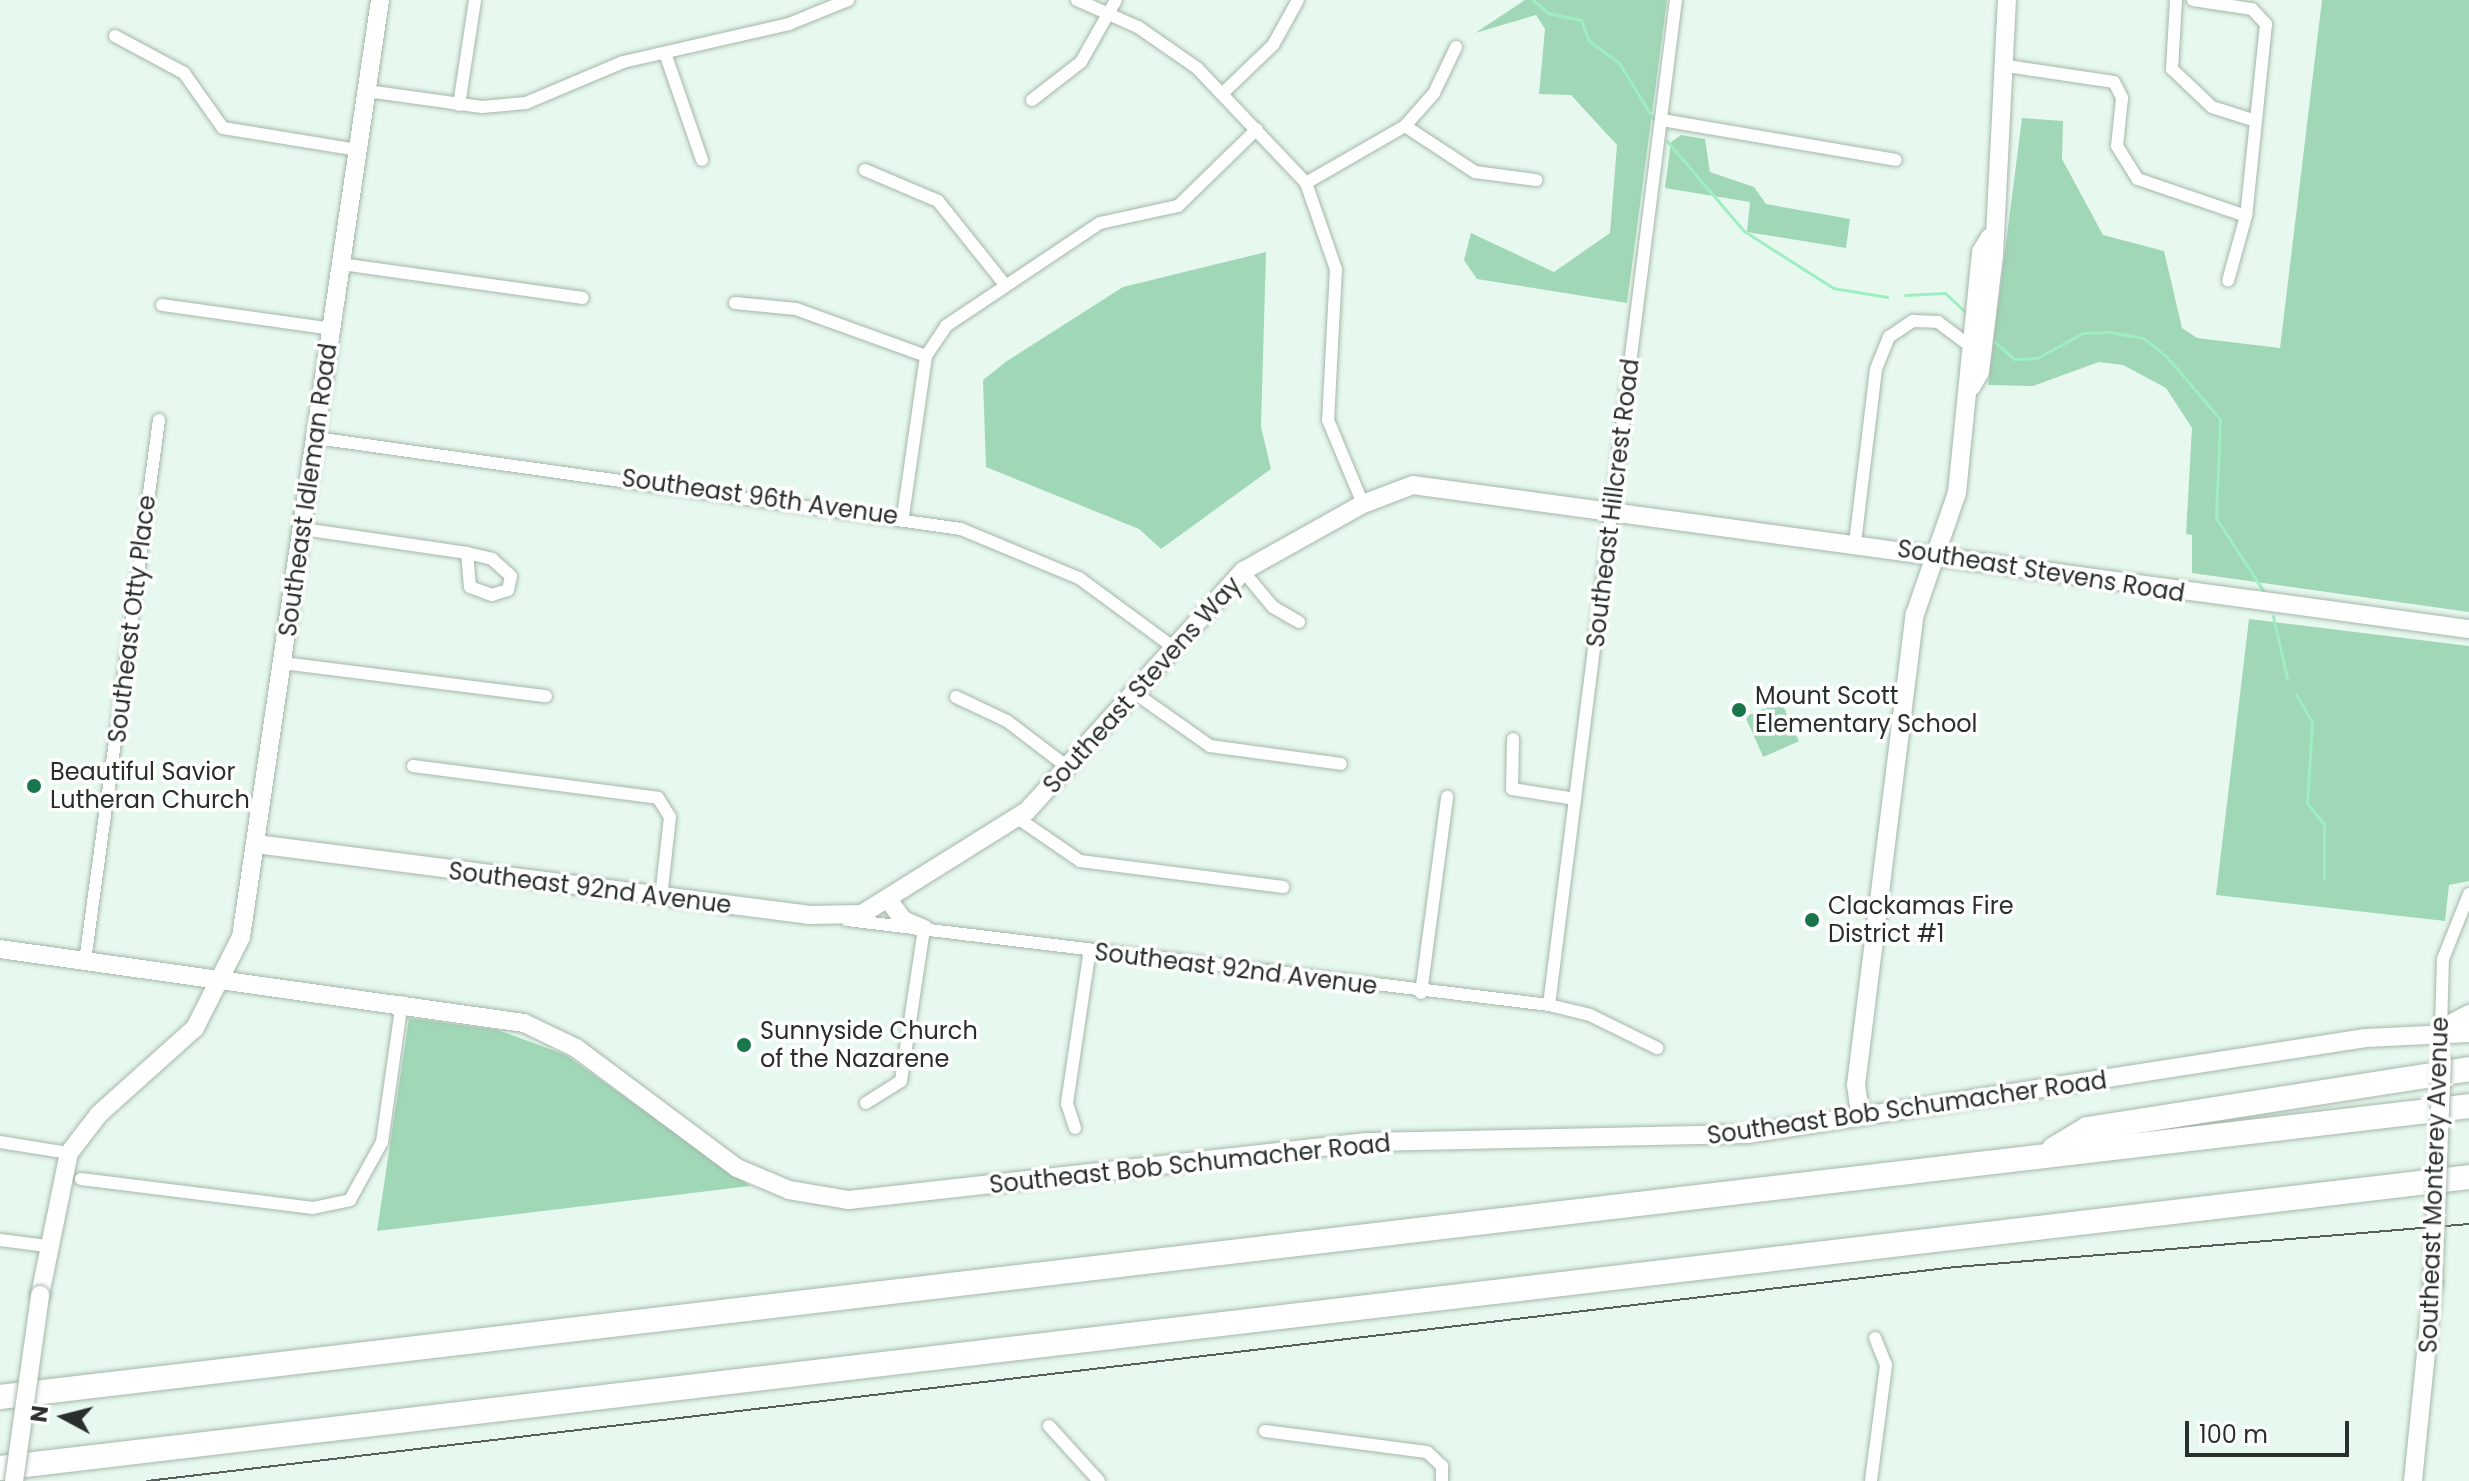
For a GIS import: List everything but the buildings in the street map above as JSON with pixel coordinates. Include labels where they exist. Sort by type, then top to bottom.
[{"type":"highway","points":[[2049,1152],[2087,1129],[2469,1069]]},
{"type":"highway","points":[[0,1397],[2049,1152],[2469,1106]]},
{"type":"highway","points":[[0,1468],[2469,1177]]},
{"type":"street","name":"Southeast Idleman Road","points":[[69,1153],[99,1114],[195,1028],[226,977],[256,844],[380,0]]},
{"type":"street","points":[[459,105],[475,0]]},
{"type":"street","points":[[367,91],[459,105],[526,103],[623,62],[789,24],[848,0]]},
{"type":"street","points":[[1077,0],[1168,46],[1222,94],[1306,183],[1336,269],[1328,420],[1363,504]]},
{"type":"street","points":[[1032,100],[1081,62],[1111,16],[1116,0]]},
{"type":"street","points":[[1222,94],[1273,45],[1298,0]]},
{"type":"street","name":"Southeast Hillcrest Road","points":[[1549,1005],[1676,0]]},
{"type":"street","points":[[1860,1113],[1856,1085],[1910,647],[1935,554],[1957,493],[1971,387],[2007,66],[2007,0]]},
{"type":"street","points":[[2176,0],[2172,69],[2212,107],[2256,121]]},
{"type":"street","points":[[2193,0],[2263,18],[2246,216],[2228,281]]},
{"type":"street","points":[[115,36],[184,73],[223,128],[357,150]]},
{"type":"street","points":[[1306,183],[1405,126],[1434,93],[1456,47]]},
{"type":"street","points":[[665,53],[702,160]]},
{"type":"street","points":[[2007,66],[2114,82],[2122,98],[2117,146],[2138,179],[2246,216]]},
{"type":"street","points":[[1662,120],[1896,160]]},
{"type":"street","points":[[1405,126],[1475,172],[1536,180]]},
{"type":"street","points":[[903,516],[926,356],[953,319],[1003,282],[1100,223],[1178,206],[1257,129]]},
{"type":"street","points":[[865,170],[938,201],[1003,282]]},
{"type":"street","points":[[341,264],[583,298]]},
{"type":"street","points":[[735,303],[796,309],[926,356]]},
{"type":"street","points":[[162,305],[332,329]]},
{"type":"street","points":[[1855,543],[1880,352],[1913,321],[1952,327],[1974,344]]},
{"type":"street","name":"Southeast Otty Place","points":[[85,961],[159,420]]},
{"type":"street","name":"Southeast 96th Avenue","points":[[316,438],[903,516],[1035,556],[1106,595],[1173,647]]},
{"type":"street","name":"Southeast Stevens Way","points":[[828,917],[890,902],[1019,819],[1070,769],[1173,647],[1243,571],[1363,504],[1428,484],[1612,513]]},
{"type":"street","name":"Southeast Stevens Road","points":[[1612,513],[1855,543],[2469,629]]},
{"type":"street","points":[[303,529],[467,553]]},
{"type":"street","points":[[1243,571],[1273,607],[1299,622]]},
{"type":"street","points":[[283,663],[546,696]]},
{"type":"street","points":[[1135,693],[1210,746],[1341,764]]},
{"type":"street","points":[[956,697],[1007,721],[1070,769]]},
{"type":"street","points":[[1513,739],[1512,789],[1575,799]]},
{"type":"street","points":[[413,766],[658,798],[670,817],[661,897]]},
{"type":"street","points":[[1421,993],[1447,797]]},
{"type":"street","points":[[1019,819],[1080,861],[1283,887]]},
{"type":"street","name":"Southeast 92nd Avenue","points":[[256,844],[1421,993],[1549,1005],[1590,1015],[1657,1048]]},
{"type":"street","name":"Southeast Monterey Avenue","points":[[2413,1481],[2433,1283],[2443,959],[2469,894]]},
{"type":"street","name":"Southeast 92nd Avenue","points":[[890,902],[903,920],[924,929]]},
{"type":"street","points":[[866,1103],[895,1089],[905,1070],[924,929]]},
{"type":"street","points":[[0,949],[226,977]]},
{"type":"street","points":[[1075,1128],[1067,1103],[1090,950]]},
{"type":"street","name":"Southeast Bob Schumacher Road","points":[[226,977],[496,1015],[557,1036],[737,1168],[782,1188],[840,1200],[1350,1143],[1723,1136],[1860,1113],[2441,1029],[2469,1033]]},
{"type":"street","points":[[81,1179],[313,1208],[350,1200],[382,1142],[402,1002]]},
{"type":"street","name":"Southeast Bob Schumacher Road","points":[[2441,1029],[2469,1014]]},
{"type":"street","points":[[0,1142],[69,1153],[47,1246],[14,1481]]},
{"type":"street","points":[[0,1240],[47,1246]]},
{"type":"street","points":[[1871,1481],[1886,1365],[1875,1338]]},
{"type":"street","points":[[1049,1426],[1099,1481]]},
{"type":"street","points":[[1265,1431],[1427,1452],[1442,1466],[1442,1481]]},
{"type":"green space","points":[[1525,0],[1667,0],[1627,303],[1477,279],[1464,260],[1471,233],[1554,272],[1610,233],[1617,145],[1571,95],[1539,94],[1545,29],[1536,15],[1475,33]]},
{"type":"green space","points":[[2322,0],[2469,0],[2469,612],[2192,573],[2192,535],[2186,534],[2192,428],[2166,388],[2123,365],[2099,362],[2033,386],[1988,385],[2022,118],[2063,121],[2062,159],[2103,235],[2164,251],[2182,328],[2197,338],[2280,348]]},
{"type":"green space","points":[[1681,135],[1705,139],[1710,172],[1754,187],[1766,204],[1850,219],[1846,248],[1747,232],[1750,202],[1665,188],[1671,142]]},
{"type":"green space","points":[[1266,252],[1261,427],[1271,469],[1161,549],[1139,529],[986,467],[983,380],[1007,361],[1123,287]]},
{"type":"green space","points":[[2249,619],[2469,646],[2469,881],[2449,885],[2445,921],[2216,895]]},
{"type":"green space","points":[[1781,701],[1799,741],[1763,757],[1745,717]]},
{"type":"green space","points":[[409,1018],[498,1030],[566,1055],[750,1186],[377,1231]]},
{"type":"waterway","points":[[1533,0],[1548,13],[1581,20],[1589,41],[1619,63],[1654,120]]},
{"type":"waterway","points":[[1667,141],[1744,231],[1833,288],[1887,297]]},
{"type":"waterway","points":[[1905,295],[1945,293],[1969,315]]},
{"type":"waterway","points":[[1990,338],[2014,359],[2037,358],[2083,333],[2110,332],[2143,338],[2166,356],[2220,419],[2216,518],[2266,595]]},
{"type":"waterway","points":[[2273,616],[2287,678]]},
{"type":"waterway","points":[[2296,694],[2312,722],[2307,803],[2324,824],[2324,878]]},
{"type":"tram line","points":[[147,1481],[1956,1267],[2469,1224]]},
{"type":"place","name":"Mount Scott Elementary School","points":[[1739,710]]},
{"type":"place","name":"Beautiful Savior Lutheran Church","points":[[34,786]]},
{"type":"place","name":"Clackamas Fire District #1","points":[[1812,920]]},
{"type":"place","name":"Sunnyside Church of the Nazarene","points":[[744,1045]]}]
